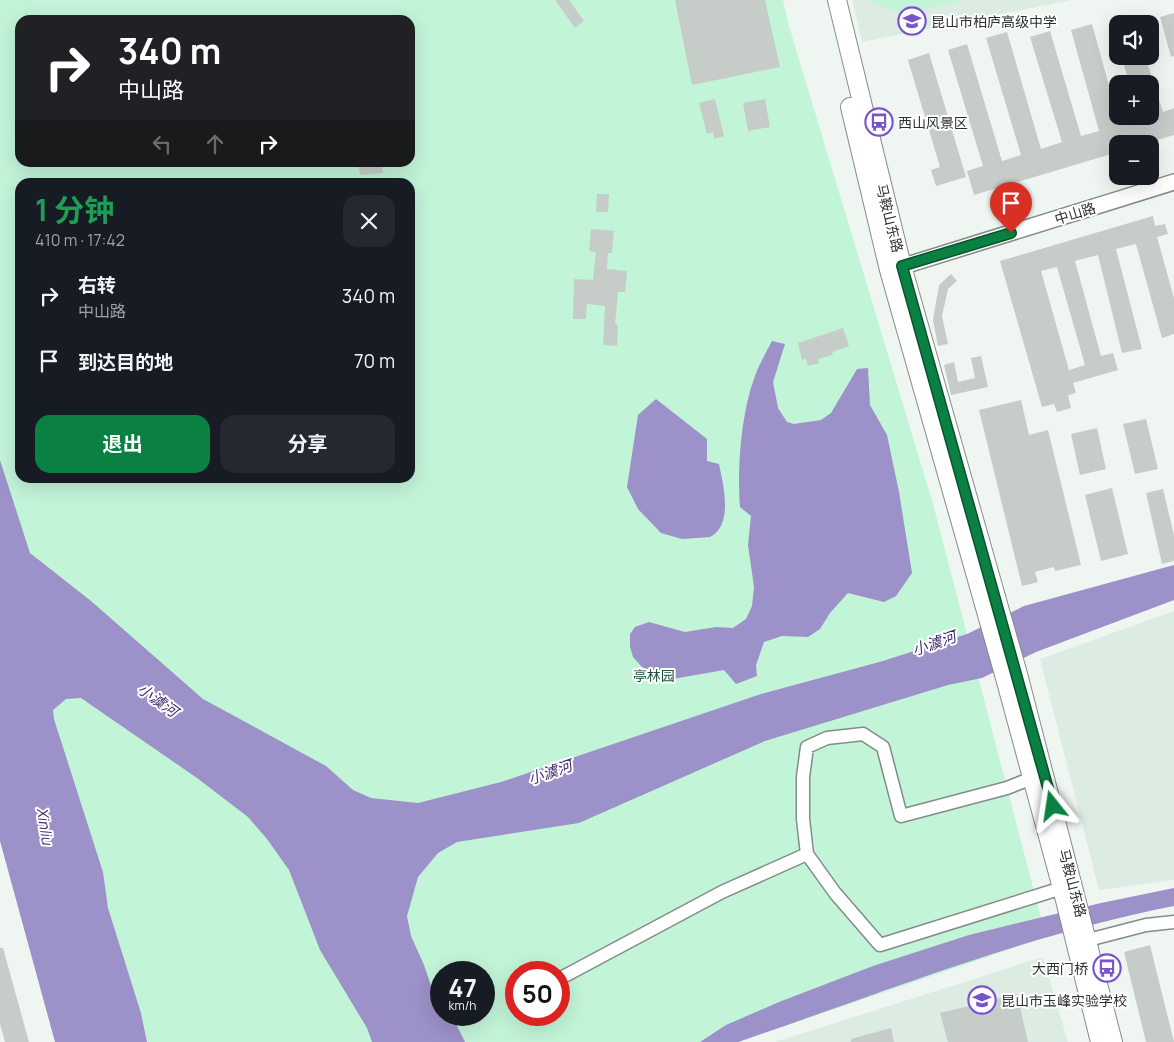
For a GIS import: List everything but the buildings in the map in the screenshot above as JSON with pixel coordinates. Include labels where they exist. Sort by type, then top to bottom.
[{"type":"main road","name":"马鞍山东路","points":[[825,0],[896,268],[991,609],[1088,940],[1114,1042]]},
{"type":"main road","name":"马鞍山东路","points":[[837,0],[896,268]]},
{"type":"main road","name":"马鞍山东路","points":[[1011,676],[1032,778],[1062,888],[1100,1042]]},
{"type":"street","name":"中山路","points":[[896,268],[1174,182]]},
{"type":"street","points":[[1032,778],[1008,788],[901,816],[883,747],[863,734],[827,738],[807,747],[803,777],[803,811],[807,854],[835,893],[880,945],[1062,888]]},
{"type":"street","points":[[570,973],[722,892],[807,854]]},
{"type":"street","points":[[1088,940],[1146,925],[1174,922]]},
{"type":"shaded area","name":"昆山市柏庐高级中学","points":[[852,0],[1072,0],[862,42]]},
{"type":"shaded area","points":[[1174,611],[1174,880],[1099,890],[1040,659]]},
{"type":"shaded area","name":"昆山市玉峰实验学校","points":[[1043,957],[1068,1042],[775,1042]]},
{"type":"green space","name":"亭林园","points":[[0,0],[783,0],[789,26],[933,504],[1046,937],[738,1042],[147,1042],[141,1013],[108,908],[103,872],[54,719],[30,553],[0,460]]},
{"type":"green space","points":[[871,0],[965,0],[905,11],[893,10]]},
{"type":"water","points":[[772,341],[785,344],[773,382],[778,408],[787,422],[794,424],[821,420],[831,413],[857,369],[868,368],[870,405],[887,435],[899,492],[912,573],[896,596],[884,602],[848,593],[830,613],[820,629],[808,637],[782,636],[764,642],[756,665],[757,676],[736,684],[724,670],[667,680],[656,677],[641,666],[633,657],[630,647],[630,634],[635,627],[649,622],[685,632],[716,627],[733,628],[746,619],[752,606],[754,587],[748,545],[751,516],[740,507],[741,441],[750,391],[758,367]]},
{"type":"water","points":[[656,399],[707,439],[707,461],[719,464],[724,493],[724,514],[722,523],[710,537],[682,539],[661,533],[638,509],[627,487],[638,415]]},
{"type":"water","points":[[0,460],[30,553],[91,601],[203,699],[326,766],[353,790],[371,798],[418,803],[501,782],[761,694],[883,661],[967,634],[1024,606],[1174,565],[1174,600],[1036,652],[982,678],[948,685],[765,741],[579,823],[457,842],[438,853],[418,877],[407,916],[411,936],[430,983],[430,1026],[457,1026],[465,1042],[372,1042],[367,1028],[320,950],[289,870],[267,839],[248,817],[197,778],[81,698],[66,699],[53,710],[54,719],[103,872],[108,908],[141,1013],[147,1042],[55,1042],[0,841]]},
{"type":"water","points":[[1174,888],[1174,906],[1118,918],[1063,933],[954,966],[738,1042],[700,1042],[726,1025],[779,1002],[873,966],[969,935],[1101,903]]},
{"type":"place","name":"昆山市柏庐高级中学","points":[[912,21]]},
{"type":"place","name":"西山风景区","points":[[879,122]]},
{"type":"place","name":"大西门桥","points":[[1107,968]]},
{"type":"place","name":"昆山市玉峰实验学校","points":[[982,1000]]},
{"type":"route","points":[[1011,233],[902,266],[997,607],[1018,674],[1053,806]]},
{"type":"water label","name":"小澞河","points":[[934,643]]},
{"type":"water label","name":"小澞河","points":[[158,700]]},
{"type":"water label","name":"小澞河","points":[[550,772]]},
{"type":"water label","name":"Xinliu","points":[[45,826]]}]
